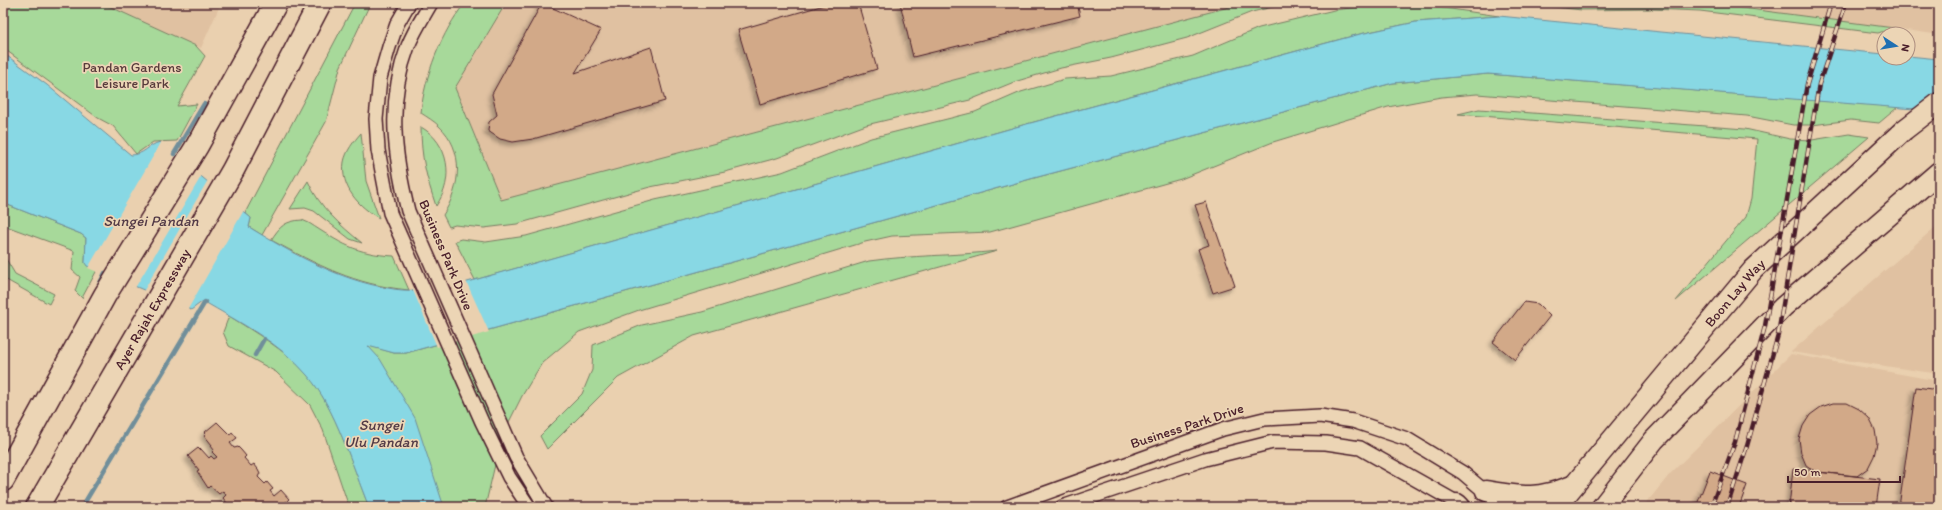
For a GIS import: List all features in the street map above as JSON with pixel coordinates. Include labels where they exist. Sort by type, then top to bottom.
[{"type":"highway","points":[[3,480],[105,295],[197,146],[276,3]]},
{"type":"highway","name":"Ayer Rajah Expressway","points":[[37,507],[147,314],[233,170],[320,3]]},
{"type":"main road","name":"Boon Lay Way","points":[[1556,507],[1754,270],[1904,130],[1939,103]]},
{"type":"main road","points":[[1602,507],[1654,440],[1783,307],[1939,172]]},
{"type":"main road","points":[[1486,491],[1519,497],[1539,496],[1572,486]]},
{"type":"street","points":[[409,3],[397,24],[380,78],[376,119],[378,150],[390,213],[482,422],[509,477],[529,507]]},
{"type":"street","name":"Business Park Drive","points":[[432,3],[408,46],[399,79],[393,117],[398,170],[408,211],[516,457],[546,507]]},
{"type":"street","name":"Business Park Drive","points":[[1007,507],[1223,429],[1264,419],[1320,416],[1353,421],[1407,439],[1463,473],[1503,507]]},
{"type":"street","points":[[1062,507],[1205,459],[1273,442],[1326,443],[1360,448],[1461,506]]},
{"type":"shaded area","points":[[101,3],[221,3],[201,48]]},
{"type":"shaded area","points":[[506,3],[1244,3],[501,200],[455,88]]},
{"type":"shaded area","points":[[1704,3],[1939,3],[1939,35],[1916,31],[1916,26],[1879,26]]},
{"type":"shaded area","points":[[1939,224],[1939,374],[1791,352],[1817,329]]},
{"type":"shaded area","points":[[1791,354],[1939,381],[1939,507],[1643,507],[1670,474]]},
{"type":"green space","name":"Pandan Gardens Leisure Park","points":[[3,3],[102,3],[196,46],[205,56],[177,106],[197,104],[177,141],[153,142],[136,154],[113,126],[98,118],[3,48]]},
{"type":"green space","points":[[355,3],[364,3],[369,6],[340,68],[326,122],[262,235],[249,227],[251,218],[245,213]]},
{"type":"green space","points":[[465,3],[506,3],[455,88],[501,200],[1244,3],[1289,3],[1252,12],[1187,38],[1111,58],[1061,68],[1014,82],[970,100],[866,125],[777,158],[725,172],[650,187],[517,224],[484,228],[455,225],[449,227],[443,215],[454,193],[458,169],[456,157],[453,146],[447,136],[437,124],[421,113],[426,85],[436,55],[449,27]]},
{"type":"green space","points":[[1517,3],[1704,3],[1879,26],[1876,26],[1876,33],[1700,11],[1650,9],[1582,10]]},
{"type":"green space","points":[[1376,5],[1423,5],[1499,16],[1416,22],[1360,34],[1023,125],[475,280],[455,241],[461,239],[486,242],[526,236],[655,200],[782,172],[871,138],[975,112],[1021,92],[1065,79],[1111,76],[1193,56],[1259,28],[1334,10]]},
{"type":"green space","points":[[1488,74],[1898,107],[1879,123],[1851,120],[1812,125],[1793,125],[1747,116],[1477,94],[1441,97],[1388,107],[1273,142],[1181,179],[990,232],[892,236],[865,242],[639,310],[579,332],[542,363],[522,396],[508,424],[498,452],[485,507],[444,507],[367,345],[394,353],[406,353],[1034,178],[1393,83]]},
{"type":"green space","points":[[1479,109],[1745,129],[1790,139],[1812,140],[1849,134],[1869,137],[1676,301],[1746,217],[1751,199],[1757,139],[1458,114]]},
{"type":"green space","points":[[421,127],[438,142],[446,162],[446,185],[436,206],[425,167]]},
{"type":"green space","points":[[361,133],[366,181],[379,218],[358,202],[352,195],[345,180],[345,158],[351,146]]},
{"type":"green space","points":[[308,181],[324,207],[338,222],[362,243],[350,239],[314,211],[305,208],[290,209]]},
{"type":"green space","points":[[3,203],[81,234],[86,238],[85,263],[97,270],[82,298],[75,291],[80,277],[72,270],[74,251],[6,226],[3,229]]},
{"type":"green space","points":[[302,220],[339,242],[359,250],[369,253],[394,256],[409,290],[371,284],[354,279],[305,258],[271,240],[277,231],[287,223]]},
{"type":"green space","points":[[997,251],[694,336],[618,378],[547,449],[540,436],[582,394],[592,370],[593,345],[642,325],[702,312],[869,261]]},
{"type":"green space","points":[[3,254],[15,274],[54,294],[49,304],[3,278]]},
{"type":"green space","points":[[229,316],[270,342],[289,357],[307,374],[317,387],[335,420],[369,507],[349,507],[323,430],[310,405],[276,372],[229,346],[223,332]]},
{"type":"water","name":"Sungei Pandan","points":[[1499,16],[1876,53],[1876,66],[1916,66],[1916,57],[1939,59],[1939,111],[1488,74],[1393,83],[1034,178],[406,353],[394,353],[368,346],[380,359],[415,418],[444,507],[369,507],[335,420],[327,404],[307,375],[296,363],[272,343],[245,325],[203,301],[191,310],[87,266],[85,263],[86,238],[81,234],[3,203],[3,53],[47,85],[131,155],[143,152],[152,145],[160,142],[251,218],[249,227],[299,256],[352,279],[388,288],[417,290],[446,288],[1023,125],[1360,34],[1416,22]]},
{"type":"pier","points":[[162,141],[202,175],[135,288],[88,268]]},
{"type":"pier","points":[[208,180],[244,210],[187,311],[143,292]]},
{"type":"pier","points":[[466,281],[489,332],[437,347],[412,288],[446,286]]},
{"type":"building","points":[[542,3],[601,30],[575,73],[651,47],[665,101],[533,139],[513,142],[500,139],[488,131],[489,122],[497,115],[492,94]]},
{"type":"building","points":[[831,3],[858,3],[877,69],[760,104],[738,30]]},
{"type":"building","points":[[900,3],[1077,3],[1080,16],[913,57]]},
{"type":"building","points":[[1206,202],[1235,286],[1213,293],[1198,249],[1209,245],[1195,205]]},
{"type":"building","points":[[1524,302],[1538,304],[1550,316],[1515,360],[1493,342]]},
{"type":"building","points":[[1916,387],[1939,390],[1939,507],[1899,507]]},
{"type":"building","points":[[1833,403],[1847,403],[1859,409],[1869,418],[1875,430],[1877,443],[1874,456],[1868,468],[1857,476],[1816,472],[1806,465],[1801,453],[1799,439],[1803,426],[1810,415],[1821,407]]},
{"type":"building","points":[[217,422],[230,435],[232,432],[237,438],[230,443],[234,448],[238,447],[241,450],[246,456],[244,458],[251,466],[254,464],[260,473],[258,477],[265,484],[267,482],[273,489],[270,491],[274,496],[281,490],[289,499],[286,502],[290,507],[227,507],[225,504],[227,503],[223,498],[226,495],[223,491],[219,494],[210,486],[208,488],[197,471],[199,470],[188,456],[198,448],[200,450],[201,449],[209,458],[211,456],[214,459],[217,457],[212,452],[214,450],[211,446],[212,445],[204,435],[206,433],[205,432]]},
{"type":"building","points":[[1793,469],[1880,479],[1876,507],[1789,507]]},
{"type":"building","points":[[1710,471],[1747,485],[1739,507],[1696,507]]},
{"type":"waterway","points":[[174,154],[204,104]]},
{"type":"waterway","points":[[100,283],[105,273]]},
{"type":"waterway","points":[[82,507],[205,302]]},
{"type":"waterway","points":[[255,355],[264,339]]},
{"type":"railway","points":[[1711,507],[1735,442],[1765,326],[1807,84],[1831,3]]},
{"type":"railway","points":[[1727,507],[1747,446],[1778,335],[1819,84],[1846,3]]},
{"type":"water label","name":"Sungei Ulu Pandan","points":[[381,434]]}]
